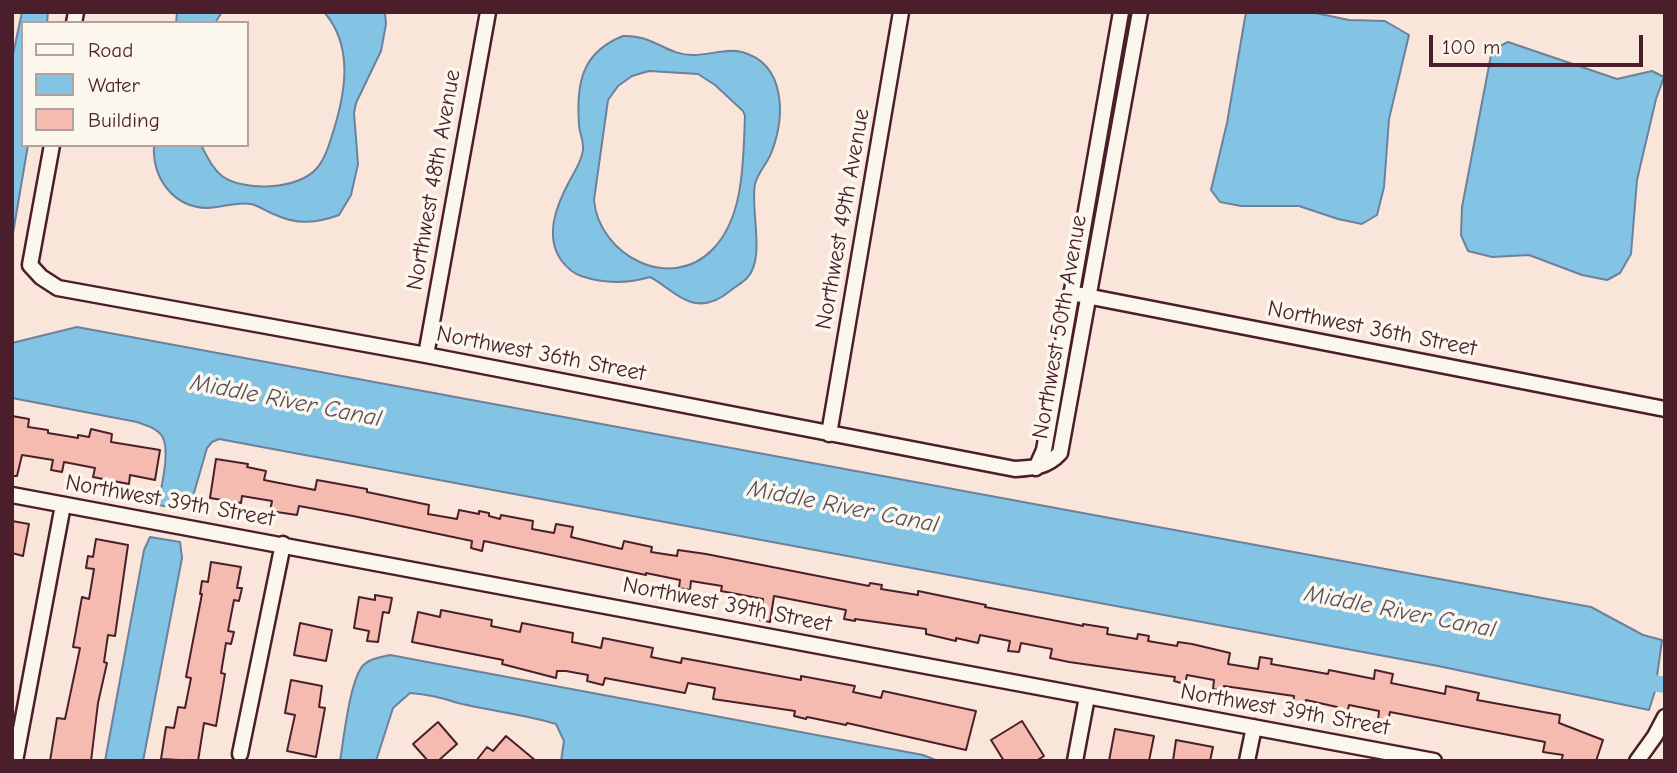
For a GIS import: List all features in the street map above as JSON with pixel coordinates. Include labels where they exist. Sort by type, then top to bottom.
[{"type":"street","name":"Northwest 48th Avenue","points":[[426,355],[488,12]]},
{"type":"street","name":"Northwest 49th Avenue","points":[[830,433],[901,12]]},
{"type":"street","name":"Northwest 50th Avenue","points":[[1036,468],[1044,450],[1121,12]]},
{"type":"street","name":"Northwest 50th Avenue","points":[[1036,468],[1051,463],[1060,453],[1138,13]]},
{"type":"street","name":"Northwest 36th Street","points":[[52,147],[30,265],[41,277],[58,288],[426,355],[1015,469],[1036,468]]},
{"type":"street","name":"Northwest 36th Street","points":[[1071,293],[1665,409]]},
{"type":"street","name":"Northwest 39th Street","points":[[12,495],[1434,761]]},
{"type":"street","points":[[15,761],[63,505]]},
{"type":"street","points":[[240,754],[283,544]]},
{"type":"street","points":[[1075,761],[1087,697]]},
{"type":"street","points":[[1637,761],[1665,717]]},
{"type":"street","points":[[1247,761],[1254,727]]},
{"type":"water","points":[[22,12],[48,12],[47,21],[21,21],[21,147],[28,147],[12,239],[12,59]]},
{"type":"water","points":[[177,12],[222,12],[216,21],[176,21]]},
{"type":"water","points":[[324,12],[385,12],[386,24],[381,51],[356,103],[354,113],[358,164],[351,195],[339,215],[323,220],[299,222],[251,204],[207,208],[184,202],[175,196],[161,179],[154,157],[154,147],[202,147],[218,173],[244,185],[271,186],[298,181],[317,168],[331,139],[344,84],[343,53],[333,25]]},
{"type":"water","points":[[1246,12],[1311,12],[1349,20],[1385,21],[1409,35],[1389,119],[1384,187],[1377,215],[1362,224],[1299,206],[1241,206],[1220,202],[1211,190],[1227,123]]},
{"type":"water","points":[[623,36],[634,36],[684,54],[742,52],[756,58],[774,79],[780,107],[779,122],[772,151],[755,184],[756,259],[747,278],[716,300],[706,303],[691,302],[650,277],[615,282],[581,276],[568,268],[556,250],[553,240],[554,220],[583,150],[578,109],[581,82],[590,60],[609,43]],"holes":[[[649,71],[698,74],[715,85],[745,116],[737,203],[723,236],[713,249],[696,262],[677,268],[658,268],[623,252],[609,237],[599,220],[594,200],[608,100],[618,86],[632,76]]]},
{"type":"water","points":[[1508,42],[1617,79],[1652,71],[1664,77],[1656,99],[1637,180],[1631,254],[1620,273],[1607,280],[1582,275],[1529,255],[1492,257],[1468,251],[1461,235],[1462,207],[1492,50]]},
{"type":"water","points":[[77,327],[1591,607],[1643,635],[1662,640],[1655,691],[1649,710],[1438,666],[219,439],[207,448],[189,510],[158,505],[166,450],[165,442],[157,431],[137,422],[12,398],[12,343]]},
{"type":"water","points":[[150,537],[180,542],[182,558],[143,761],[105,761],[144,550]]},
{"type":"water","points":[[390,655],[923,755],[938,761],[561,761],[564,741],[556,724],[410,693],[393,708],[376,761],[340,761],[357,676],[367,662]]},
{"type":"building","points":[[12,416],[29,419],[28,427],[48,430],[48,433],[89,437],[91,429],[112,434],[111,442],[160,450],[155,480],[130,475],[129,484],[113,481],[93,477],[95,468],[64,462],[62,472],[51,470],[53,460],[22,455],[17,476],[12,476]]},
{"type":"building","points":[[216,459],[248,464],[247,467],[266,471],[264,480],[315,490],[317,480],[367,489],[367,492],[429,505],[428,514],[457,519],[459,510],[479,514],[479,511],[500,519],[501,515],[533,521],[532,529],[554,533],[556,524],[573,527],[571,537],[622,549],[624,541],[652,547],[651,552],[677,556],[678,550],[706,554],[869,586],[870,583],[882,585],[881,589],[918,595],[918,591],[986,605],[985,607],[1083,626],[1108,628],[1107,634],[1137,639],[1138,634],[1149,636],[1148,641],[1177,646],[1178,642],[1192,644],[1230,653],[1228,664],[1258,669],[1260,657],[1272,659],[1271,664],[1328,674],[1329,670],[1374,679],[1375,670],[1393,674],[1391,683],[1445,694],[1446,686],[1479,693],[1477,700],[1560,715],[1559,723],[1603,740],[1596,761],[1561,761],[1563,755],[1543,752],[1545,742],[1390,712],[1388,722],[1378,720],[1379,711],[1349,705],[1347,714],[1336,712],[1337,707],[1306,700],[1304,706],[1293,704],[1294,696],[1224,686],[1223,691],[1213,689],[1214,680],[1187,675],[1185,684],[1174,681],[1175,677],[1050,658],[1052,649],[1021,643],[1019,652],[1008,651],[1010,641],[980,635],[978,643],[956,638],[956,641],[926,634],[926,629],[844,619],[846,610],[774,596],[770,622],[760,620],[763,599],[721,591],[722,586],[691,581],[690,590],[679,588],[680,580],[484,541],[482,551],[471,548],[472,541],[353,516],[299,506],[297,515],[270,511],[272,501],[242,496],[241,503],[210,498]]},
{"type":"building","points":[[12,521],[29,524],[23,556],[12,553]]},
{"type":"building","points":[[96,539],[128,545],[115,636],[108,635],[104,662],[107,663],[98,703],[91,761],[50,761],[57,718],[65,719],[80,648],[73,647],[82,597],[89,599],[94,569],[86,568],[88,556],[93,557]]},
{"type":"building","points":[[211,562],[241,567],[237,588],[242,588],[239,601],[234,600],[228,631],[234,632],[231,644],[226,643],[221,673],[225,674],[216,726],[204,723],[198,761],[161,759],[166,727],[174,728],[178,707],[185,708],[191,678],[186,677],[202,594],[202,581],[208,582]]},
{"type":"building","points":[[375,595],[392,598],[389,613],[383,612],[378,642],[367,641],[369,631],[354,628],[359,597],[375,600]]},
{"type":"building","points":[[441,610],[492,620],[491,626],[520,632],[522,623],[573,633],[572,642],[601,648],[603,638],[653,648],[651,657],[681,663],[682,658],[801,680],[801,676],[855,686],[853,692],[881,698],[883,691],[976,711],[966,750],[847,723],[806,719],[794,716],[795,711],[713,699],[715,688],[688,683],[685,693],[605,678],[603,685],[587,681],[588,675],[566,671],[557,671],[556,678],[502,664],[503,660],[412,642],[418,612],[440,617]]},
{"type":"building","points":[[300,623],[332,630],[326,661],[294,655]]},
{"type":"building","points":[[291,680],[322,686],[319,707],[325,708],[316,757],[287,751],[295,715],[285,713]]},
{"type":"building","points":[[1022,721],[1044,756],[1036,761],[1004,761],[991,740]]},
{"type":"building","points":[[438,722],[457,744],[438,761],[428,761],[413,744]]},
{"type":"building","points":[[1115,729],[1154,736],[1149,761],[1109,761]]},
{"type":"building","points":[[506,736],[536,761],[476,761],[487,747],[493,751]]},
{"type":"building","points":[[1176,740],[1213,747],[1210,761],[1173,761]]},
{"type":"waterway","name":"Middle River Canal","points":[[1636,680],[1665,685]]}]
